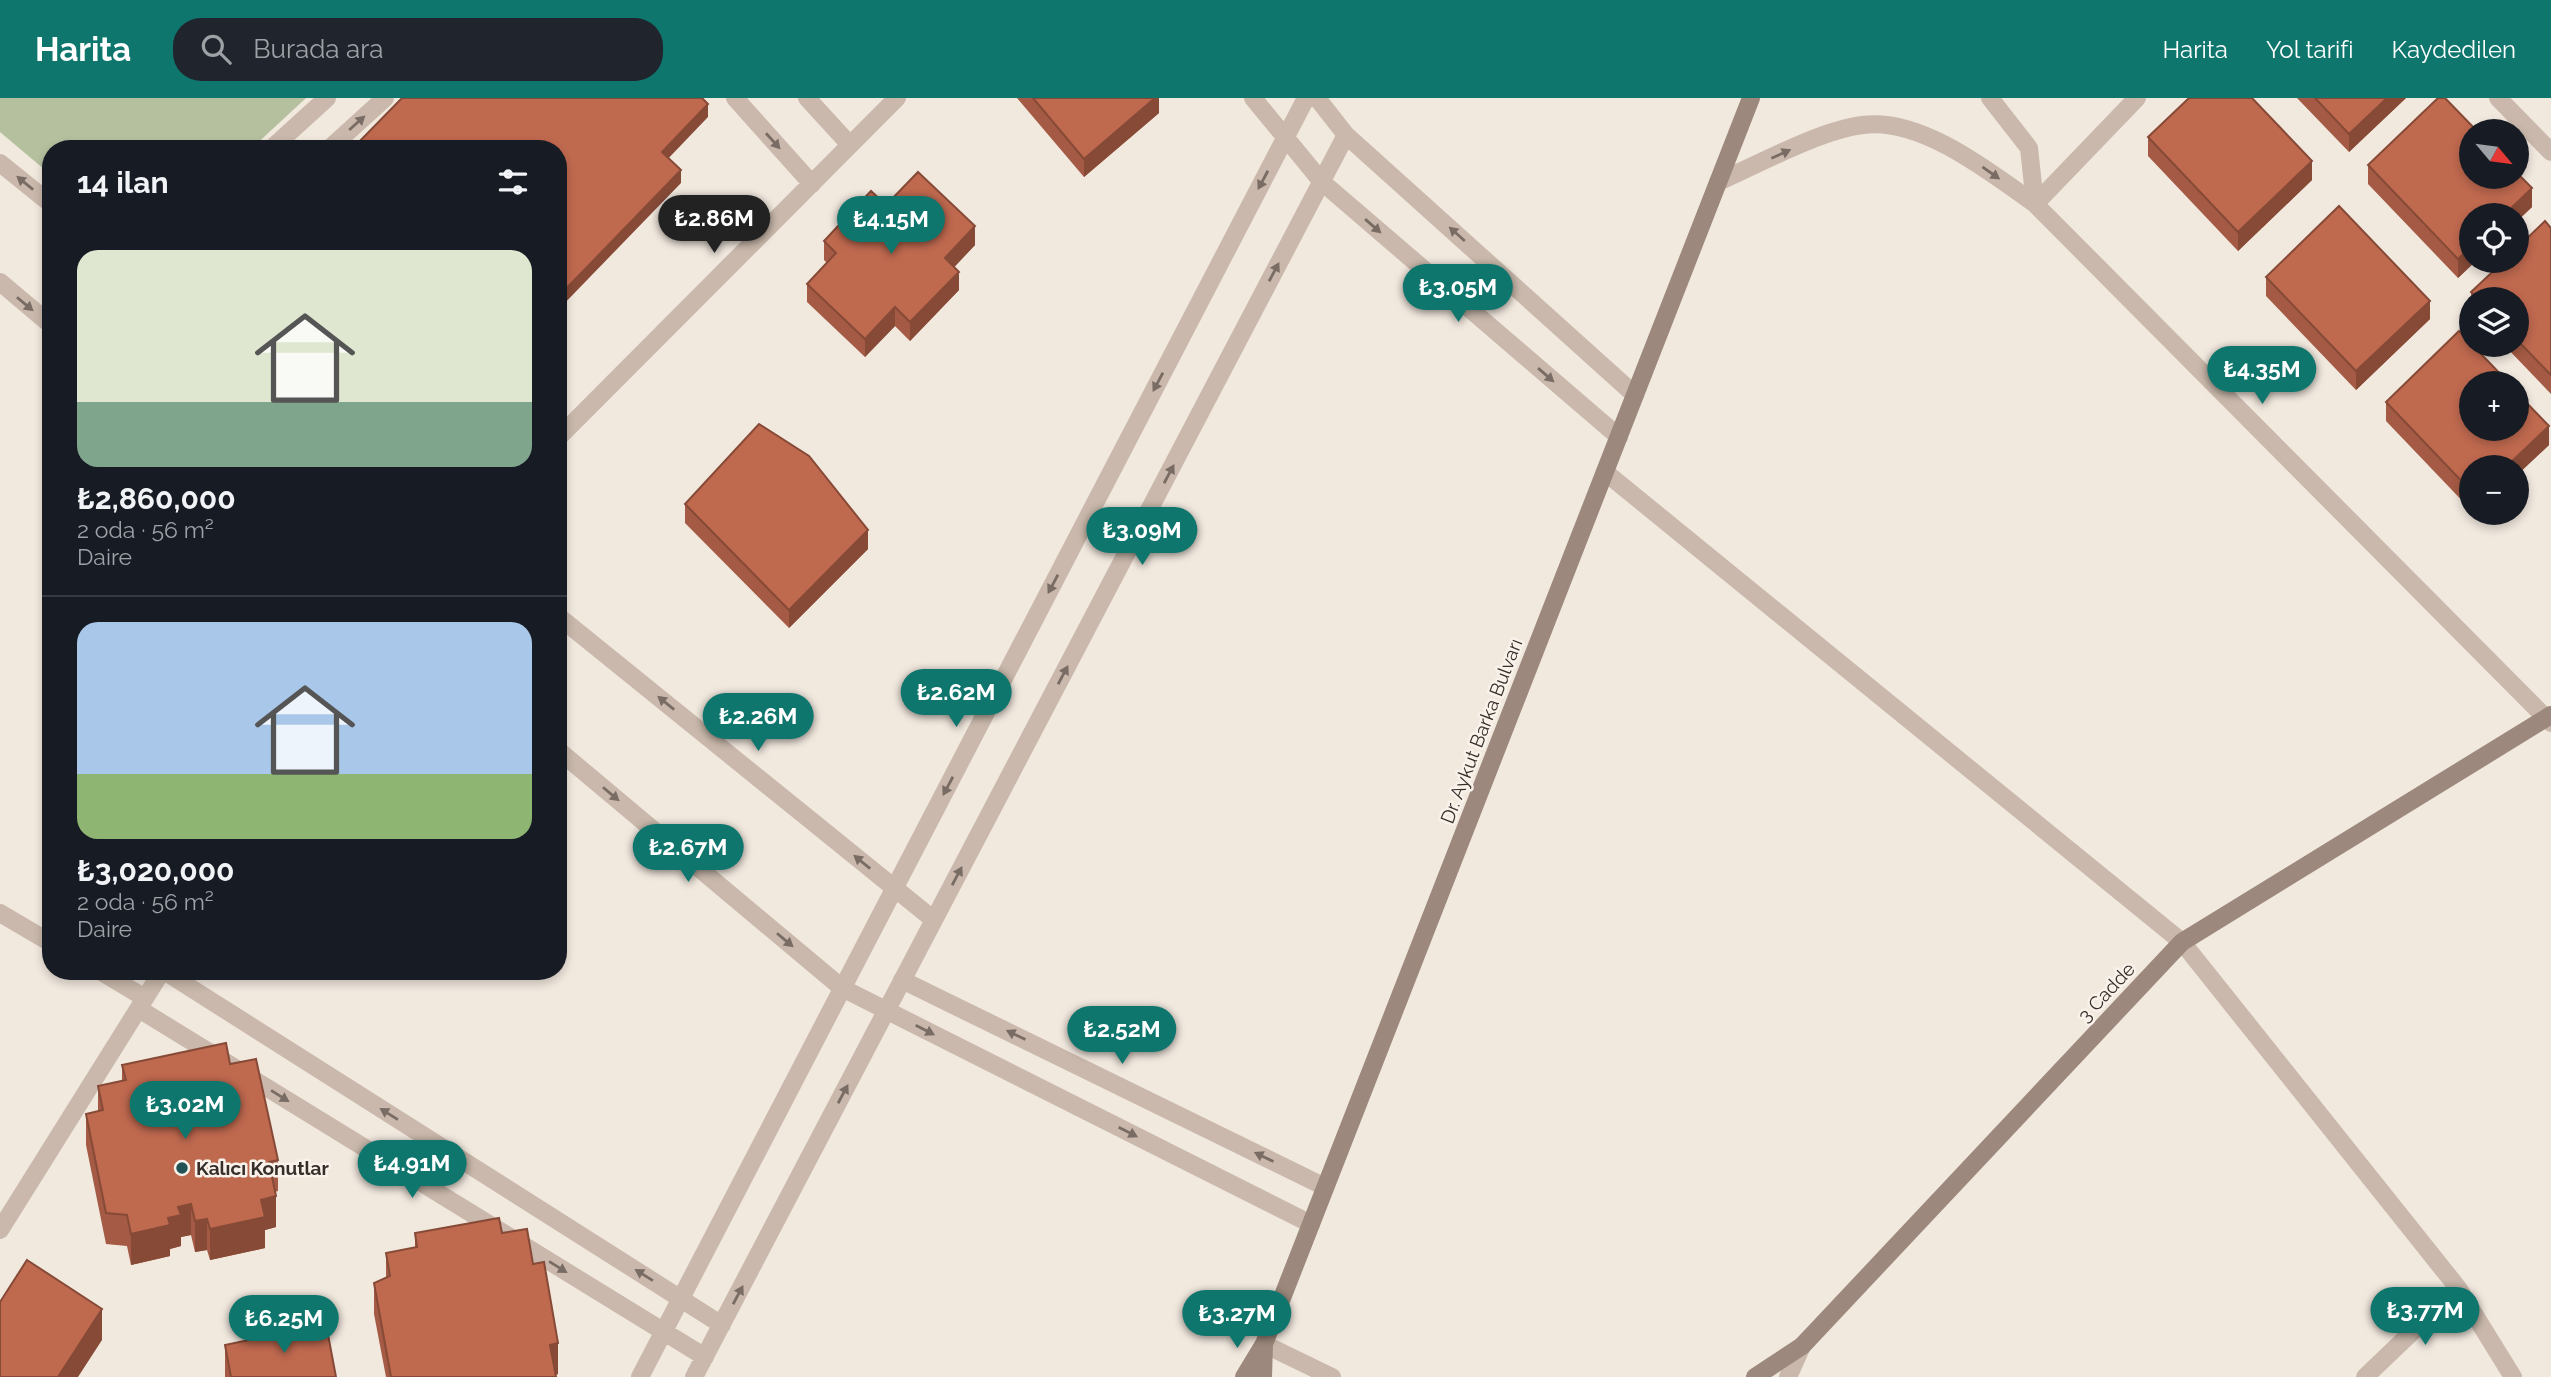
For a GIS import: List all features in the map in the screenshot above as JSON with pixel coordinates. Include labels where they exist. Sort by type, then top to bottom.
[{"type":"main road","name":"Dr. Aykut Barka Bulvarı","points":[[1244,1377],[1264,1344],[1751,98]]},
{"type":"main road","name":"3 Cadde","points":[[1755,1377],[1802,1346],[2182,942],[2549,719]]},
{"type":"main road","points":[[1263,1377],[1264,1344]]},
{"type":"street","points":[[281,140],[327,98]]},
{"type":"street","points":[[339,140],[384,98]]},
{"type":"street","points":[[735,98],[812,184]]},
{"type":"street","points":[[807,98],[850,145]]},
{"type":"street","points":[[567,429],[897,98]]},
{"type":"street","points":[[1253,98],[1322,182],[1619,437]]},
{"type":"street","points":[[640,1377],[1306,98]]},
{"type":"street","points":[[1317,98],[1346,135],[1635,395]]},
{"type":"street","points":[[1990,98],[2029,148],[2035,204]]},
{"type":"street","points":[[2035,204],[2137,98]]},
{"type":"street","points":[[2498,98],[2551,152]]},
{"type":"street","points":[[1718,182],[1833,131],[1865,124],[1899,128],[1938,140],[1983,167],[2035,204],[2549,719]]},
{"type":"street","points":[[694,1377],[1346,135]]},
{"type":"street","points":[[0,163],[42,197]]},
{"type":"street","points":[[0,282],[42,317]]},
{"type":"street","points":[[1605,472],[2182,942],[2458,1288],[2513,1377]]},
{"type":"street","points":[[567,623],[934,920]]},
{"type":"street","points":[[567,758],[842,988],[1311,1224]]},
{"type":"street","points":[[0,913],[42,938]]},
{"type":"street","points":[[111,980],[142,1004],[705,1357]]},
{"type":"street","points":[[0,1230],[157,980]]},
{"type":"street","points":[[177,980],[722,1325]]},
{"type":"street","points":[[902,980],[1325,1187]]},
{"type":"street","points":[[2365,1377],[2458,1288]]},
{"type":"street","points":[[1264,1344],[1332,1377]]},
{"type":"street","points":[[1788,1377],[1802,1346]]},
{"type":"green space","points":[[0,98],[306,98],[261,140],[42,140],[42,167],[0,132]]},
{"type":"building","points":[[402,98],[702,98],[708,104],[662,152],[681,170],[567,288],[567,140],[361,140]]},
{"type":"building","points":[[1033,98],[1155,98],[1084,159]]},
{"type":"building","points":[[2189,98],[2252,98],[2312,161],[2238,232],[2148,137]]},
{"type":"building","points":[[2315,98],[2387,98],[2349,134]]},
{"type":"building","points":[[2438,98],[2445,98],[2465,119],[2459,119],[2459,189],[2529,189],[2529,185],[2532,188],[2516,203],[2459,203],[2458,259],[2368,165]]},
{"type":"building","points":[[918,172],[975,226],[945,258],[959,272],[910,322],[895,307],[865,339],[807,284],[836,253],[824,241],[871,191],[886,205]]},
{"type":"building","points":[[2339,206],[2430,301],[2356,371],[2266,277]]},
{"type":"building","points":[[2545,221],[2551,228],[2551,375],[2529,352],[2529,287],[2476,287],[2491,273],[2529,273],[2529,236]]},
{"type":"building","points":[[2459,331],[2459,357],[2484,357],[2497,371],[2459,371],[2459,441],[2529,441],[2529,405],[2549,426],[2519,455],[2459,455],[2459,478],[2386,402]]},
{"type":"building","points":[[759,424],[809,456],[868,530],[789,610],[685,504]]},
{"type":"building","name":"Kalıcı Konutlar","points":[[226,1043],[230,1064],[256,1059],[278,1160],[269,1162],[276,1196],[261,1200],[265,1217],[210,1229],[207,1219],[195,1221],[191,1204],[178,1207],[181,1215],[168,1218],[170,1225],[131,1234],[127,1215],[106,1213],[86,1114],[103,1110],[98,1086],[126,1080],[122,1065]]},
{"type":"building","points":[[499,1218],[502,1233],[527,1229],[533,1264],[544,1262],[558,1343],[550,1345],[556,1377],[391,1377],[374,1283],[390,1276],[386,1253],[417,1247],[415,1233]]},
{"type":"building","points":[[27,1260],[102,1309],[58,1377],[0,1377],[0,1302]]},
{"type":"building","points":[[326,1324],[336,1377],[231,1377],[225,1345]]},
{"type":"place","name":"Kalıcı Konutlar","points":[[182,1168]]}]
